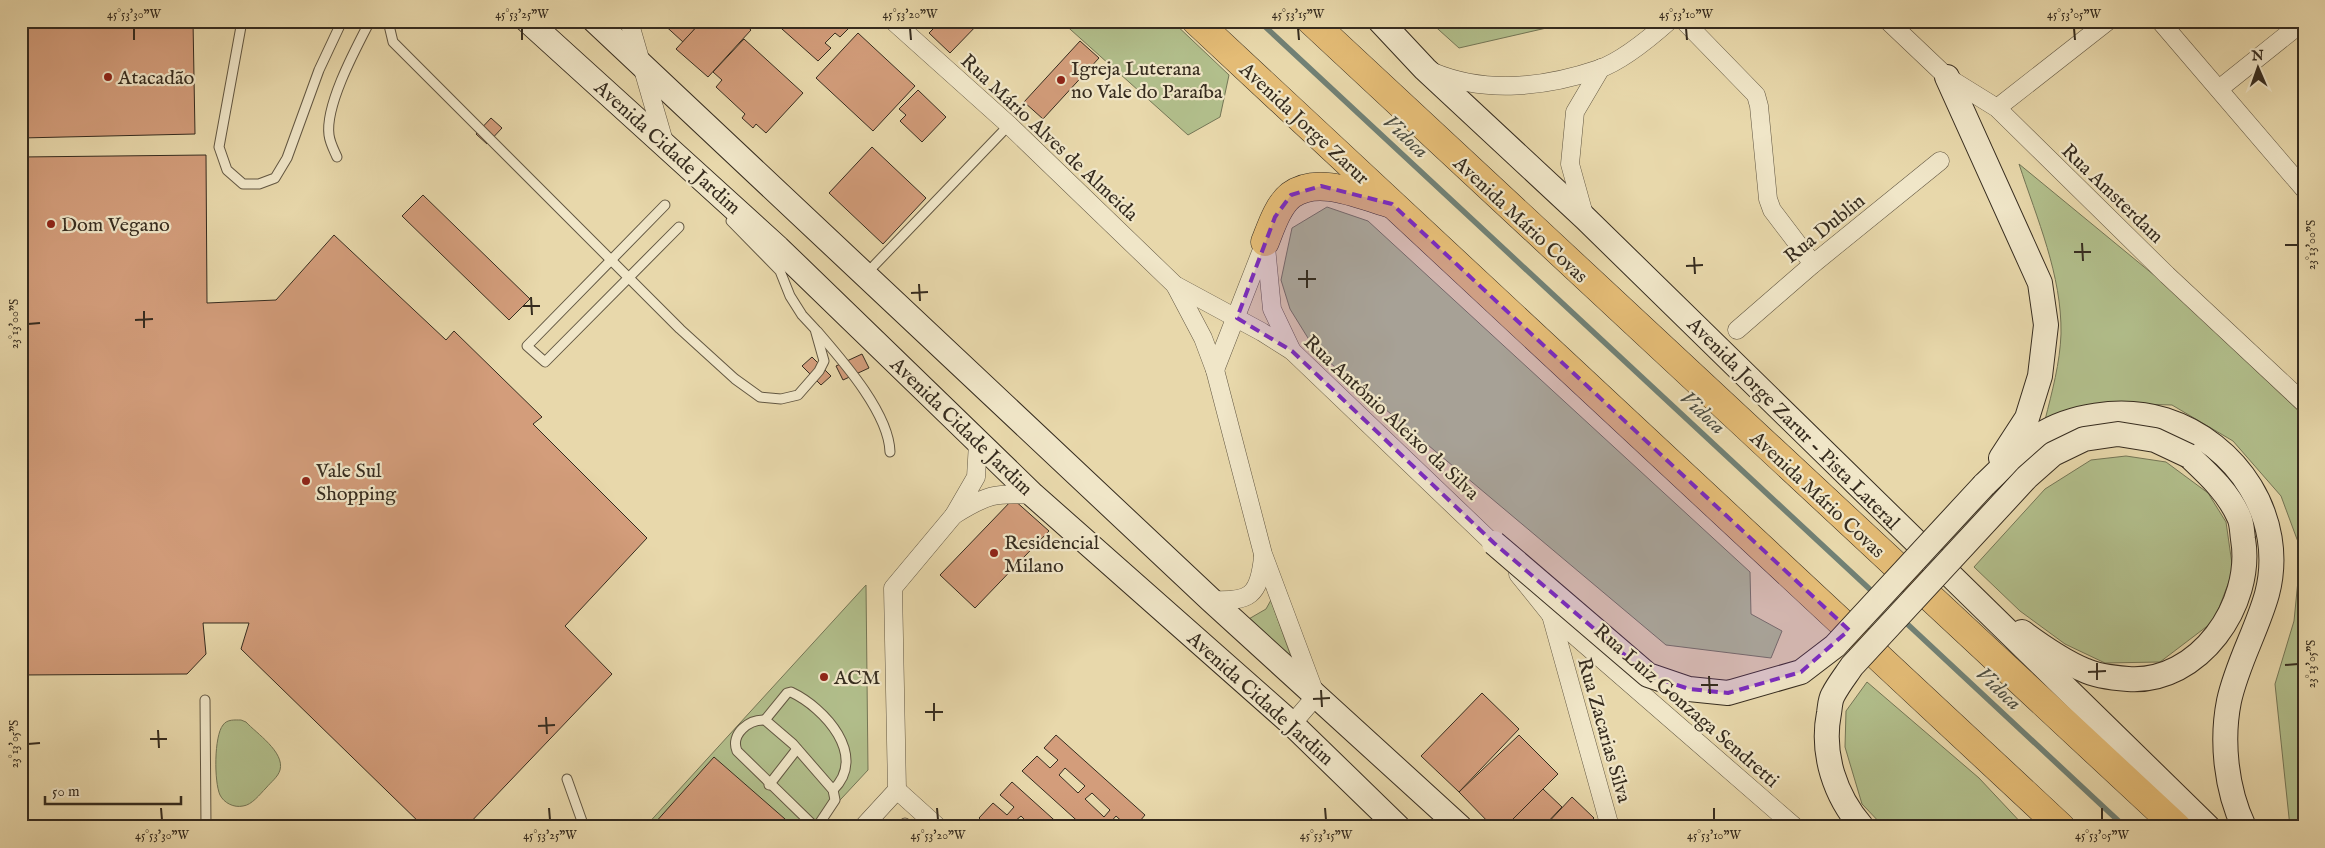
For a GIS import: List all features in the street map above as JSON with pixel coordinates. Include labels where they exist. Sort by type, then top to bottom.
[{"type":"highway","name":"Avenida Jorge Zarur","points":[[1196,21],[1392,204]]},
{"type":"highway","name":"Avenida Mário Covas","points":[[1311,21],[2176,827]]},
{"type":"highway","points":[[1266,242],[1275,217],[1291,195],[1306,188],[1320,186],[1337,189],[1392,204],[2061,827]]},
{"type":"main road","name":"Avenida Cidade Jardim","points":[[528,21],[778,248],[1033,495],[1292,724],[1398,827]]},
{"type":"main road","name":"Avenida Cidade Jardim","points":[[595,21],[641,62],[1211,600],[1460,827]]},
{"type":"main road","name":"Avenida Jorge Zarur - Pista Lateral","points":[[1380,21],[1425,69],[1585,218],[2208,827]]},
{"type":"main road","points":[[1947,77],[2040,283],[2046,325],[2040,376],[2027,418],[1984,485]]},
{"type":"main road","points":[[1494,543],[1648,675],[1689,689],[1728,693],[1800,672],[1835,646],[1984,485],[2032,441],[2070,420],[2113,414],[2152,416],[2182,425],[2209,441],[2238,468],[2256,496],[2266,519],[2271,543],[2267,594],[2229,700],[2226,729],[2226,761],[2233,795],[2244,827]]},
{"type":"main road","points":[[1862,827],[1848,812],[1837,790],[1828,761],[1827,723],[1832,696],[1852,666],[2026,477],[2053,454],[2084,439],[2118,434],[2155,440],[2189,456],[2221,486],[2240,518],[2246,554],[2240,595],[2221,630],[2198,655],[2160,676],[2129,679],[2085,671],[2038,643],[1972,598]]},
{"type":"street","points":[[630,21],[641,62],[671,150]]},
{"type":"street","name":"Rua Mário Alves de Almeida","points":[[894,21],[1009,125],[1175,285]]},
{"type":"street","points":[[1425,69],[1467,84],[1532,86],[1601,68],[1647,41],[1669,21]]},
{"type":"street","points":[[1684,21],[1756,95],[1759,106],[1768,199],[1772,210],[1812,264]]},
{"type":"street","name":"Rua Amsterdam","points":[[1888,21],[1947,77],[1997,108],[2167,276],[2304,403]]},
{"type":"street","points":[[1997,108],[2108,21]]},
{"type":"street","points":[[2160,21],[2220,89],[2304,190]]},
{"type":"street","points":[[2220,89],[2304,21]]},
{"type":"street","points":[[1585,218],[1570,164],[1575,112],[1601,68]]},
{"type":"street","name":"Rua Dublin","points":[[1738,330],[1812,264],[1940,161]]},
{"type":"street","points":[[1215,370],[1266,242]]},
{"type":"street","points":[[1266,242],[1272,309],[1292,351]]},
{"type":"street","points":[[1175,285],[1203,338],[1215,370],[1263,554],[1316,696],[1292,724]]},
{"type":"street","name":"Rua Antônio Aleixo da Silva","points":[[1175,285],[1292,351],[1494,543],[1551,615]]},
{"type":"street","points":[[863,827],[897,790],[893,588],[954,515],[976,477],[978,443]]},
{"type":"street","points":[[954,515],[978,500],[994,494],[1033,495]]},
{"type":"street","points":[[1211,600],[1231,601],[1245,597],[1255,590],[1261,577],[1263,554]]},
{"type":"street","name":"Rua Zacarias Silva","points":[[1551,615],[1610,827]]},
{"type":"street","name":"Rua Luiz Gonzaga Sendretti","points":[[1551,615],[1795,827]]},
{"type":"street","points":[[897,790],[938,827]]},
{"type":"lane","points":[[242,21],[219,147],[226,170],[244,184],[259,184],[275,178],[287,158],[319,70],[342,21]]},
{"type":"lane","points":[[337,157],[329,134],[329,116],[353,53],[370,21]]},
{"type":"lane","points":[[388,21],[393,42],[680,329],[735,379],[760,397],[781,399],[798,395],[819,371],[824,361],[815,329]]},
{"type":"lane","points":[[865,275],[1009,125]]},
{"type":"lane","points":[[671,150],[714,203]]},
{"type":"lane","points":[[665,205],[527,346],[545,362],[679,227]]},
{"type":"lane","points":[[727,216],[780,271],[798,309],[846,363],[885,426],[890,452]]},
{"type":"lane","points":[[765,720],[797,749],[833,790],[835,800],[816,827],[769,785],[737,751],[735,746],[738,734],[752,721],[765,720],[787,693],[791,692],[827,719],[841,741],[846,764],[841,781],[833,790]]},
{"type":"lane","points":[[204,700],[206,827]]},
{"type":"lane","points":[[769,785],[797,749]]},
{"type":"lane","points":[[568,779],[583,824]]},
{"type":"highlighted area","points":[[1321,186],[1392,204],[1849,630],[1801,672],[1728,693],[1689,689],[1648,675],[1494,543],[1292,351],[1237,318],[1275,217],[1291,195]]},
{"type":"green space","points":[[1061,21],[1172,21],[1229,75],[1220,117],[1188,135]]},
{"type":"green space","points":[[1429,21],[1445,21],[1452,28],[1459,22],[1477,27],[1497,21],[1577,21],[1459,48]]},
{"type":"green space","points":[[2019,164],[2160,280],[2304,416],[2304,827],[2290,827],[2275,684],[2294,621],[2301,550],[2281,496],[2233,441],[2172,405],[2102,403],[2045,420],[2059,356],[2060,312],[2053,269]]},
{"type":"green space","points":[[1327,207],[1368,221],[1750,572],[1751,614],[1782,631],[1771,658],[1666,645],[1316,351],[1290,309],[1281,280],[1292,228]]},
{"type":"green space","points":[[2126,456],[2166,462],[2208,493],[2226,522],[2233,571],[2214,621],[2160,662],[2105,663],[2065,644],[2020,611],[1974,567],[2045,489],[2091,460]]},
{"type":"green space","name":"ACM","points":[[866,585],[868,770],[815,827],[645,827]]},
{"type":"green space","points":[[1271,600],[1295,668],[1247,620],[1266,609]]},
{"type":"green space","points":[[1867,682],[1979,778],[2025,827],[1884,827],[1862,804],[1845,747],[1846,711]]},
{"type":"green space","points":[[241,720],[246,722],[269,743],[278,756],[280,770],[278,775],[250,804],[233,806],[227,803],[220,795],[216,759],[218,739],[223,725],[229,721]]},
{"type":"building","name":"Atacadão","points":[[21,21],[193,21],[195,134],[21,138]]},
{"type":"building","points":[[660,21],[702,21],[683,42]]},
{"type":"building","points":[[702,21],[741,21],[751,30],[708,77],[676,49]]},
{"type":"building","points":[[773,21],[848,21],[852,25],[840,37],[835,33],[825,43],[831,48],[818,61]]},
{"type":"building","points":[[941,21],[981,21],[950,53],[929,33]]},
{"type":"building","points":[[1446,21],[1459,21],[1452,27]]},
{"type":"building","points":[[858,33],[915,86],[873,131],[816,78]]},
{"type":"building","points":[[744,39],[803,93],[766,133],[756,124],[753,128],[742,118],[745,114],[716,87],[722,80],[713,72]]},
{"type":"building","name":"Igreja Luterana no Vale do Paraíba","points":[[1080,41],[1099,58],[1043,119],[1024,102]]},
{"type":"building","points":[[918,90],[946,117],[922,142],[900,121],[906,115],[899,109]]},
{"type":"building","points":[[491,118],[502,128],[487,144],[476,134]]},
{"type":"building","points":[[872,147],[926,198],[883,244],[829,193]]},
{"type":"building","name":"Vale Sul Shopping","points":[[206,155],[207,303],[276,300],[334,235],[446,340],[454,331],[542,417],[533,424],[647,538],[565,626],[612,674],[466,827],[424,827],[241,649],[249,623],[203,623],[206,654],[187,674],[21,675],[21,157]]},
{"type":"building","points":[[423,195],[530,299],[509,320],[402,216]]},
{"type":"building","points":[[862,354],[869,368],[843,380],[836,366]]},
{"type":"building","points":[[812,357],[831,376],[821,385],[802,366]]},
{"type":"building","name":"Residencial Milano","points":[[1013,499],[1049,531],[975,608],[940,575]]},
{"type":"building","points":[[1482,693],[1519,729],[1459,792],[1421,756]]},
{"type":"building","points":[[1056,735],[1145,815],[1135,827],[1128,827],[1116,816],[1109,824],[1113,827],[1084,827],[1022,771],[1037,756],[1050,768],[1058,760],[1044,748]],"holes":[[[1065,768],[1085,786],[1078,793],[1059,775]],[[1092,793],[1110,810],[1104,817],[1085,799]]]},
{"type":"building","points":[[1519,735],[1558,774],[1505,827],[1493,827],[1459,792]]},
{"type":"building","points":[[714,757],[793,826],[658,827],[654,824]]},
{"type":"building","points":[[1012,782],[1062,827],[1032,827],[1021,816],[1014,822],[1019,827],[988,827],[979,818],[993,803],[1007,815],[1014,807],[1000,795]]},
{"type":"building","points":[[1543,789],[1562,807],[1543,827],[1505,827]]},
{"type":"building","points":[[1572,797],[1594,818],[1586,827],[1544,827]]},
{"type":"waterway","name":"Vidoca","points":[[1259,21],[1876,595]]},
{"type":"waterway","name":"Vidoca","points":[[1903,620],[2125,827]]},
{"type":"place","name":"Atacadão","points":[[108,77]]},
{"type":"place","name":"Igreja Luterana no Vale do Paraíba","points":[[1061,80]]},
{"type":"place","name":"Dom Vegano","points":[[51,224]]},
{"type":"place","name":"Vale Sul Shopping","points":[[306,481]]},
{"type":"place","name":"Residencial Milano","points":[[994,553]]},
{"type":"place","name":"ACM","points":[[824,677]]}]
